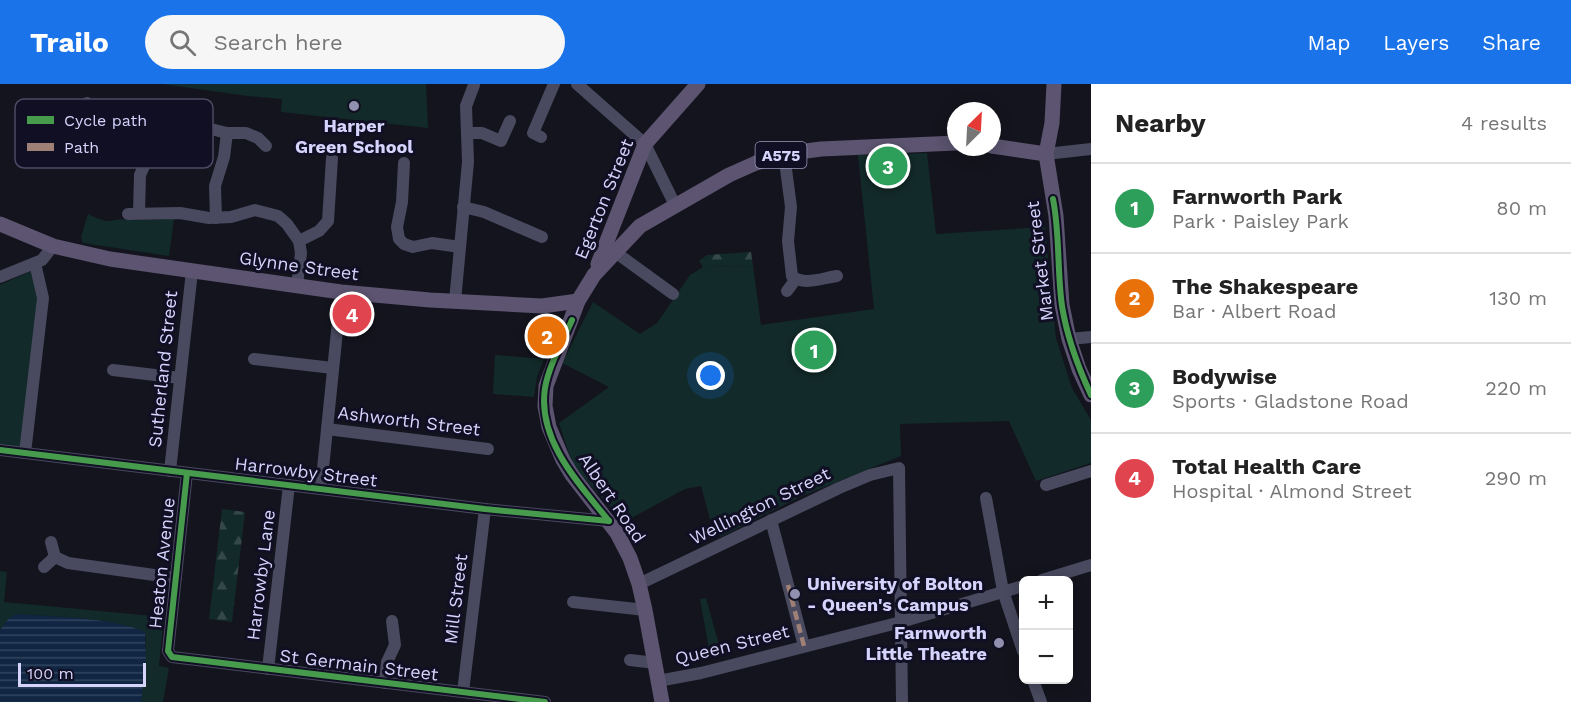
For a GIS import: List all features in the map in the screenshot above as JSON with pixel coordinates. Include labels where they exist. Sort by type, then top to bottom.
[{"type":"main road","name":"Egerton Street","points":[[594,275],[645,144],[698,84]]},
{"type":"main road","points":[[1001,147],[1046,154],[1052,123],[1054,84]]},
{"type":"main road","name":"A575","points":[[572,320],[586,304],[627,238],[640,226],[729,175],[784,154],[863,146],[947,143]]},
{"type":"main road","name":"Market Street","points":[[1046,154],[1056,216],[1062,305],[1069,339],[1091,395]]},
{"type":"main road","name":"Glynne Street","points":[[0,224],[53,246],[111,259],[341,292],[542,306],[578,301]]},
{"type":"main road","name":"A575","points":[[572,320],[578,301],[594,275],[616,253]]},
{"type":"main road","name":"Glynne Street","points":[[542,306],[557,311],[572,320]]},
{"type":"main road","name":"Albert Road","points":[[572,320],[546,386],[545,406],[549,427],[572,475],[609,521],[630,558],[645,610],[662,702]]},
{"type":"street","points":[[541,136],[533,133],[554,84]]},
{"type":"street","points":[[578,84],[645,144],[675,205]]},
{"type":"street","points":[[589,94],[598,84]]},
{"type":"street","points":[[456,301],[468,162],[466,106],[474,85]]},
{"type":"street","points":[[468,133],[482,133],[501,141],[510,121]]},
{"type":"street","points":[[213,130],[227,133],[246,133],[262,138]]},
{"type":"street","points":[[216,218],[215,186],[224,157],[227,133]]},
{"type":"street","points":[[1046,154],[1091,149]]},
{"type":"street","points":[[784,154],[791,207],[788,241],[791,272],[796,279],[804,281],[838,274]]},
{"type":"street","points":[[299,242],[319,231],[328,221],[332,155]]},
{"type":"street","points":[[405,162],[402,202],[397,227],[399,238],[404,244],[413,247],[432,243],[460,247]]},
{"type":"street","points":[[143,168],[134,214],[180,213],[216,218],[231,217],[255,210],[278,216],[287,224],[299,242],[301,253],[297,285]]},
{"type":"street","points":[[464,207],[484,212],[542,237]]},
{"type":"street","points":[[0,277],[46,257],[53,246]]},
{"type":"street","points":[[616,253],[674,294]]},
{"type":"street","points":[[25,453],[43,298],[35,263]]},
{"type":"street","name":"Sutherland Street","points":[[170,471],[192,271]]},
{"type":"street","points":[[787,291],[796,279]]},
{"type":"street","points":[[321,488],[341,292]]},
{"type":"street","points":[[1069,339],[1091,337]]},
{"type":"street","points":[[261,363],[333,368]]},
{"type":"street","points":[[112,370],[180,378]]},
{"type":"street","name":"Ashworth Street","points":[[327,429],[488,449]]},
{"type":"street","name":"Harrowby Street","points":[[0,450],[485,509],[609,521]]},
{"type":"street","name":"Wellington Street","points":[[639,584],[839,488],[899,468],[902,622]]},
{"type":"street","points":[[1046,485],[1091,471]]},
{"type":"street","name":"Heaton Avenue","points":[[170,656],[168,651],[187,473]]},
{"type":"street","name":"Harrowby Lane","points":[[268,669],[289,485]]},
{"type":"street","points":[[986,498],[1003,591],[1019,639]]},
{"type":"street","points":[[576,519],[596,505]]},
{"type":"street","name":"Mill Street","points":[[463,692],[485,509]]},
{"type":"street","points":[[771,520],[804,646]]},
{"type":"street","points":[[51,542],[55,557]]},
{"type":"street","points":[[55,557],[104,571],[176,578]]},
{"type":"street","points":[[44,567],[55,557]]},
{"type":"street","points":[[1055,576],[1091,565]]},
{"type":"street","name":"Queen Street","points":[[658,681],[701,673],[902,622],[1019,587]]},
{"type":"street","points":[[573,602],[645,610]]},
{"type":"street","points":[[385,683],[387,662],[395,645],[392,620]]},
{"type":"street","points":[[902,622],[902,702]]},
{"type":"street","name":"St Germain Street","points":[[170,656],[545,702]]},
{"type":"street","points":[[630,660],[655,663]]},
{"type":"street","points":[[1035,684],[1041,702]]},
{"type":"green space","name":"Harper Green School","points":[[162,84],[426,84],[428,128],[281,112],[282,99]]},
{"type":"green space","points":[[927,153],[936,234],[1045,227],[1056,338],[1072,388],[1091,420],[1091,463],[1036,481],[1009,421],[900,424],[901,456],[800,497],[720,537],[710,519],[701,486],[685,489],[624,522],[573,466],[559,423],[609,387],[562,363],[593,302],[640,334],[657,323],[690,275],[703,267],[753,266],[761,325],[874,309],[858,155],[870,155],[873,178],[904,175],[903,154]]},
{"type":"green space","points":[[88,214],[107,221],[174,219],[169,256],[83,243],[81,237]]},
{"type":"green space","points":[[751,252],[753,266],[703,267],[699,261],[707,255]]},
{"type":"green space","points":[[33,270],[37,299],[22,447],[0,444],[0,285]]},
{"type":"green space","points":[[495,355],[544,359],[537,377],[534,397],[493,394]]},
{"type":"green space","points":[[222,509],[245,512],[232,622],[209,619]]},
{"type":"green space","points":[[0,571],[7,572],[4,602],[164,617],[159,666],[169,668],[163,702],[141,702],[146,639],[144,632],[116,623],[17,614],[0,630]]},
{"type":"green space","points":[[706,598],[721,652],[710,655],[700,599]]},
{"type":"water","points":[[17,614],[116,623],[145,632],[146,664],[141,702],[0,702],[0,630],[9,618]]},
{"type":"marked path","points":[[788,585],[804,646]]},
{"type":"cycle path","points":[[1053,199],[1064,318],[1074,352],[1091,395]]},
{"type":"cycle path","points":[[572,320],[547,379],[544,407],[547,426],[573,476],[609,521]]},
{"type":"cycle path","points":[[0,450],[485,509],[609,521]]},
{"type":"cycle path","points":[[187,473],[168,651],[172,657],[545,702]]},
{"type":"place","name":"Harper Green School","points":[[354,106]]},
{"type":"place","name":"Bodywise","points":[[888,166]]},
{"type":"place","name":"Total Health Care","points":[[352,314]]},
{"type":"place","name":"The Shakespeare","points":[[547,336]]},
{"type":"place","name":"Farnworth Park","points":[[814,350]]},
{"type":"place","name":"University of Bolton - Queen's Campus","points":[[795,594]]},
{"type":"place","name":"Farnworth Little Theatre","points":[[999,643]]}]
